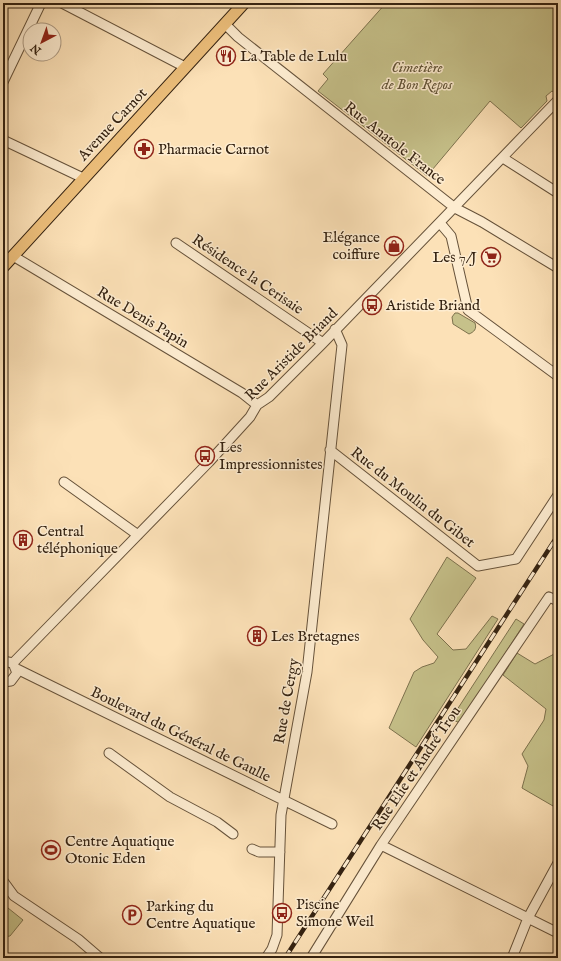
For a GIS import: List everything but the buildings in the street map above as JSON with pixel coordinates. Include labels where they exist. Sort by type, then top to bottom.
[{"type":"main road","name":"Avenue Carnot","points":[[3,267],[244,3]]},
{"type":"street","points":[[3,82],[41,3]]},
{"type":"street","points":[[62,3],[185,67]]},
{"type":"street","name":"Rue Anatole France","points":[[225,24],[243,42],[455,208],[482,222],[558,268]]},
{"type":"street","name":"Rue Aristide Briand","points":[[3,682],[8,682],[14,679],[15,666],[250,417],[257,405],[269,397],[323,343],[558,100]]},
{"type":"street","points":[[3,140],[83,178]]},
{"type":"street","points":[[503,158],[558,193]]},
{"type":"street","points":[[440,223],[451,236],[468,310],[558,376]]},
{"type":"street","name":"Résidence la Cerisaie","points":[[176,243],[323,343]]},
{"type":"street","name":"Rue Denis Papin","points":[[13,256],[242,393],[257,405]]},
{"type":"street","name":"Rue de Cergy","points":[[266,958],[272,949],[277,934],[282,800],[307,672],[342,345],[335,329]]},
{"type":"street","name":"Rue du Moulin du Gibet","points":[[330,450],[478,566],[516,559],[558,495]]},
{"type":"street","points":[[64,482],[138,535]]},
{"type":"street","name":"Rue Elie et André Trou","points":[[312,958],[381,845],[549,597],[558,601]]},
{"type":"street","name":"Boulevard du Général de Gaulle","points":[[3,661],[332,824]]},
{"type":"street","points":[[109,753],[170,797],[217,822],[233,834]]},
{"type":"street","points":[[381,845],[558,933]]},
{"type":"street","points":[[252,849],[259,852],[280,852]]},
{"type":"street","points":[[512,958],[528,918],[558,863]]},
{"type":"street","points":[[3,881],[14,896],[78,939],[100,958]]},
{"type":"green space","name":"Cimetière de Bon Repos","points":[[386,3],[558,3],[558,90],[555,93],[552,91],[546,96],[547,101],[521,128],[490,101],[427,176],[318,91],[328,79],[323,74]]},
{"type":"green space","points":[[455,313],[458,313],[475,323],[476,327],[474,331],[469,334],[453,324],[452,317]]},
{"type":"green space","points":[[447,557],[476,578],[437,634],[453,650],[466,649],[492,616],[498,619],[416,747],[389,728],[414,672],[422,667],[434,663],[438,657],[423,640],[410,619]]},
{"type":"green space","points":[[516,619],[524,624],[460,723],[451,719]]},
{"type":"green space","points":[[558,652],[558,795],[553,806],[522,788],[528,766],[522,754],[544,720],[546,709],[503,675],[517,653],[535,664]]},
{"type":"green space","points":[[3,904],[23,920],[10,936],[3,937]]},
{"type":"railway","points":[[285,958],[558,535]]},
{"type":"place","name":"La Table de Lulu","points":[[226,56]]},
{"type":"place","name":"Pharmacie Carnot","points":[[144,149]]},
{"type":"place","name":"Elégance coiffure","points":[[394,246]]},
{"type":"place","name":"Les 7/J","points":[[491,257]]},
{"type":"place","name":"Aristide Briand","points":[[372,305]]},
{"type":"place","name":"Les Impressionnistes","points":[[205,456]]},
{"type":"place","name":"Central téléphonique","points":[[23,540]]},
{"type":"place","name":"Les Bretagnes","points":[[257,636]]},
{"type":"place","name":"Centre Aquatique Otonic Eden","points":[[51,850]]},
{"type":"place","name":"Piscine Simone Weil","points":[[282,913]]},
{"type":"place","name":"Parking du Centre Aquatique","points":[[132,915]]}]
